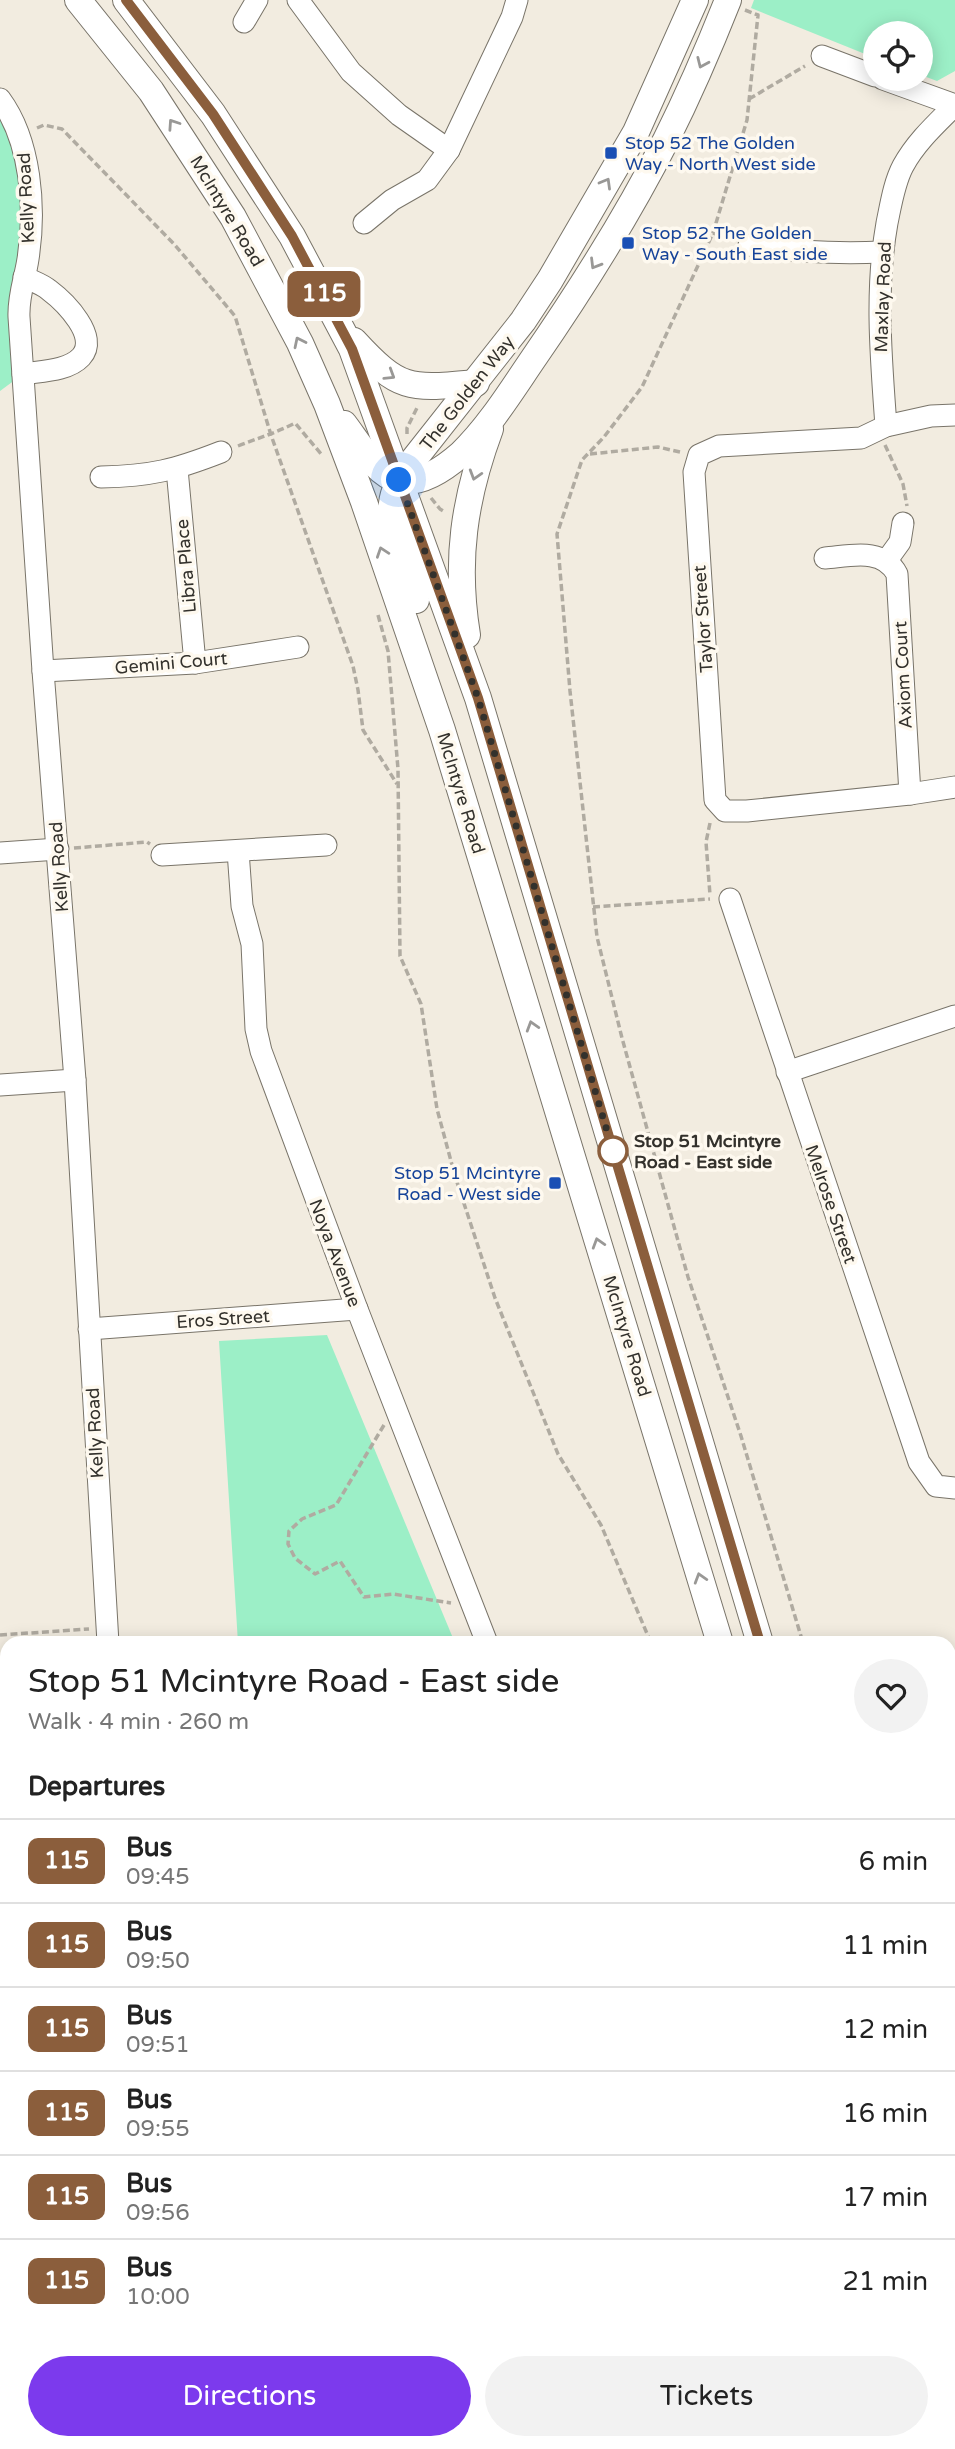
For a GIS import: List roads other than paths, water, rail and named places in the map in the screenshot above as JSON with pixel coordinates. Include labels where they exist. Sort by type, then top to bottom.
[{"type":"main road","name":"McIntyre Road","points":[[78,0],[151,91],[233,217],[300,343],[327,404],[364,502],[442,730],[718,1636]]},
{"type":"main road","points":[[126,0],[213,114],[292,236],[352,349],[478,698],[758,1636]]},
{"type":"main road","name":"The Golden Way","points":[[399,480],[523,321],[550,280],[636,132],[695,0]]},
{"type":"main road","name":"The Golden Way","points":[[399,480],[416,480],[444,467],[461,454],[497,411],[568,309],[665,142],[727,2]]},
{"type":"main road","points":[[342,327],[377,367],[402,382],[436,387],[476,383]]},
{"type":"main road","points":[[327,404],[374,462],[399,480]]},
{"type":"main road","points":[[478,698],[462,602],[460,564],[469,495],[497,411]]},
{"type":"main road","points":[[399,480],[390,508],[392,520],[436,667],[442,730]]},
{"type":"street","points":[[244,22],[257,0]]},
{"type":"street","points":[[298,0],[351,72],[398,115],[449,150]]},
{"type":"street","points":[[364,223],[392,200],[428,180],[449,150],[512,17],[517,0]]},
{"type":"street","points":[[822,56],[863,71]]},
{"type":"street","points":[[916,91],[955,105]]},
{"type":"street","name":"Kelly Road","points":[[0,99],[20,135],[26,156],[31,232],[19,301],[43,671],[75,1080],[107,1636]]},
{"type":"street","name":"Maxlay Road","points":[[884,433],[879,337],[882,252],[891,201],[903,167],[925,134],[955,105]]},
{"type":"street","points":[[749,245],[838,254],[882,252]]},
{"type":"street","points":[[23,374],[74,362],[82,356],[86,347],[83,328],[76,318],[47,289],[24,278]]},
{"type":"street","points":[[884,433],[931,416],[955,415]]},
{"type":"street","name":"Taylor Street","points":[[884,433],[861,439],[719,446],[699,455],[694,472],[715,800],[725,811],[747,811],[910,794]]},
{"type":"street","points":[[101,477],[146,475],[177,469],[221,452]]},
{"type":"street","name":"Libra Place","points":[[177,469],[195,663]]},
{"type":"street","points":[[825,558],[870,555],[887,561],[900,542],[904,517]]},
{"type":"street","name":"Axiom Court","points":[[887,561],[897,573],[910,794]]},
{"type":"street","name":"Gemini Court","points":[[43,671],[195,663],[298,647]]},
{"type":"street","points":[[910,794],[955,787]]},
{"type":"street","points":[[162,855],[326,845]]},
{"type":"street","points":[[0,853],[58,849]]},
{"type":"street","name":"Noya Avenue","points":[[238,851],[242,906],[252,944],[256,1029],[261,1051],[357,1309],[484,1636]]},
{"type":"street","name":"Melrose Street","points":[[720,899],[786,1072],[919,1462],[936,1486],[955,1488]]},
{"type":"street","points":[[786,1072],[955,1016]]},
{"type":"street","points":[[0,1085],[75,1080]]},
{"type":"street","name":"Eros Street","points":[[89,1329],[357,1309]]},
{"type":"place","name":"Stop 52 The Golden Way - North West side","points":[[611,153]]},
{"type":"place","name":"Stop 52 The Golden Way - South East side","points":[[628,243]]},
{"type":"place","name":"Stop 51 Mcintyre Road - East side","points":[[613,1151]]},
{"type":"place","name":"Stop 51 Mcintyre Road - West side","points":[[555,1183]]}]
